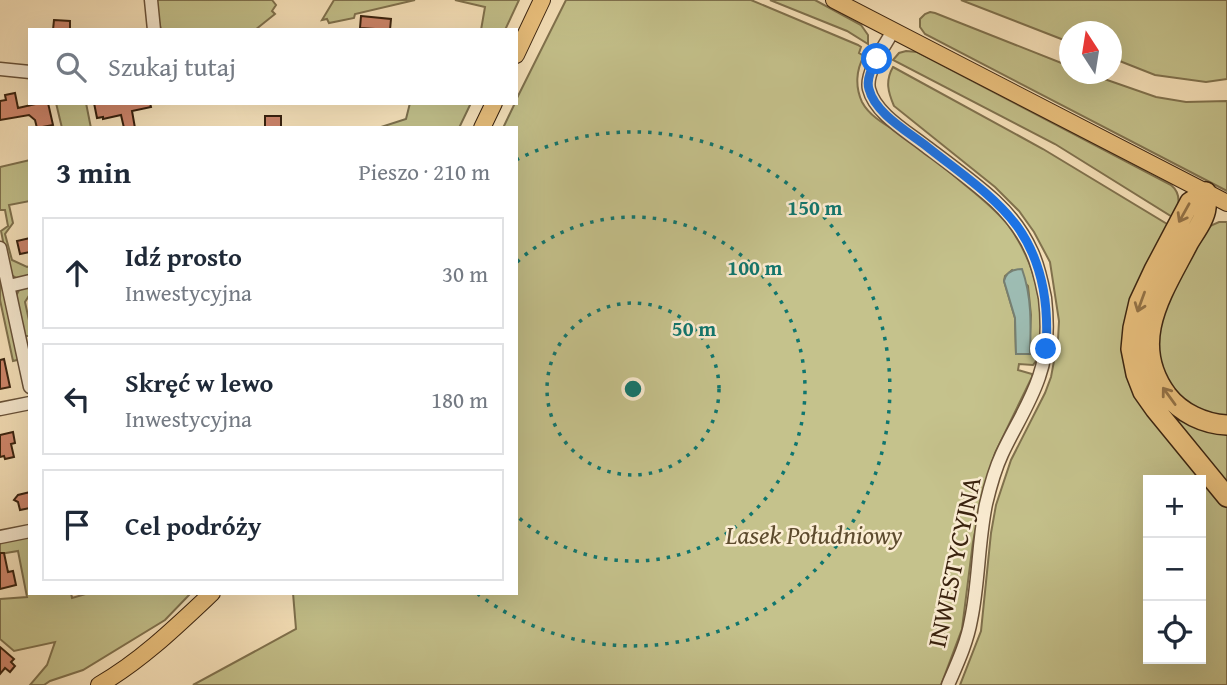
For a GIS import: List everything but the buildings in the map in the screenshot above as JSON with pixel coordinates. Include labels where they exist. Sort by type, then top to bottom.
[{"type":"highway","points":[[1206,192],[1206,211],[1154,312],[1149,330],[1150,345],[1157,377],[1176,406],[1213,425],[1227,425]]},
{"type":"highway","points":[[1206,192],[1190,202],[1154,270],[1139,302],[1131,349],[1143,392],[1227,497]]},
{"type":"main road","points":[[518,51],[542,0]]},
{"type":"main road","points":[[834,0],[1227,203]]},
{"type":"main road","points":[[483,126],[493,105]]},
{"type":"main road","points":[[99,685],[175,628],[210,595]]},
{"type":"street","points":[[151,0],[154,28]]},
{"type":"street","name":"INWESTYCYJNA","points":[[893,32],[873,66],[869,80],[869,89],[876,104],[892,121],[995,202],[1017,227],[1032,252],[1042,279],[1046,312],[1046,349],[1040,376],[1002,454],[995,475],[981,535],[971,619],[948,685]]},
{"type":"street","points":[[0,69],[28,72]]},
{"type":"street","points":[[0,248],[28,377]]},
{"type":"street","points":[[9,286],[28,281]]},
{"type":"street","points":[[0,409],[28,403]]},
{"type":"street","points":[[0,537],[28,531]]},
{"type":"green space","points":[[154,0],[272,0],[276,5],[272,11],[275,14],[258,28],[161,28]]},
{"type":"green space","points":[[334,0],[415,0],[329,23],[327,19],[322,20]]},
{"type":"green space","points":[[455,0],[519,0],[506,28],[481,28],[485,7]]},
{"type":"green space","name":"Lasek Południowy","points":[[566,0],[751,0],[861,47],[859,53],[864,56],[859,67],[857,85],[866,108],[936,161],[988,204],[1008,225],[1027,258],[1035,282],[1040,307],[1041,337],[1033,365],[1019,364],[1018,370],[1032,374],[1032,377],[995,453],[984,488],[973,542],[962,629],[941,685],[193,685],[296,629],[293,595],[518,595],[518,126],[504,126],[514,105],[518,105],[518,96]],"holes":[[[1012,270],[1028,286],[1031,315],[1029,354],[1016,354],[1015,318],[1004,281],[1005,276]]]},
{"type":"green space","points":[[770,0],[815,0],[861,25],[868,35],[868,44],[847,31]]},
{"type":"green space","points":[[961,0],[1227,0],[1227,79],[1206,82],[1155,75],[1122,62],[1122,21],[1059,21],[1059,38]]},
{"type":"green space","points":[[935,13],[1059,62],[1059,84],[1119,84],[1156,97],[1186,102],[1227,101],[1227,191],[925,34],[920,27],[920,19],[925,14]]},
{"type":"green space","points":[[917,52],[1171,185],[1177,192],[1178,200],[1174,218],[1055,144],[893,60],[899,53]]},
{"type":"green space","points":[[893,67],[1043,149],[1172,227],[1144,407],[1200,475],[1143,475],[1143,664],[1206,664],[1206,482],[1227,508],[1227,685],[960,685],[981,631],[996,505],[1011,460],[1051,377],[1059,321],[1050,262],[1034,232],[1019,211],[995,187],[894,106],[888,86]]},
{"type":"green space","points":[[56,105],[86,105],[91,126],[62,126]]},
{"type":"green space","points":[[410,105],[470,105],[460,126],[384,126],[406,119]]},
{"type":"green space","points":[[28,160],[28,201],[9,205],[13,223],[5,234],[12,260],[28,267],[28,276],[18,279],[10,274],[1,231],[8,226],[5,210],[0,210],[0,167]]},
{"type":"green space","points":[[1227,222],[1227,418],[1206,414],[1179,396],[1167,381],[1156,346],[1164,303],[1175,278],[1210,226]]},
{"type":"green space","points":[[1180,232],[1186,235],[1150,309],[1144,339],[1145,355],[1154,385],[1172,410],[1195,424],[1227,430],[1227,487],[1156,402],[1145,383],[1139,362],[1136,343],[1141,313]]},
{"type":"green space","points":[[0,281],[19,358],[13,361],[0,300]]},
{"type":"green space","points":[[28,286],[25,302],[28,336],[23,336],[15,298],[19,290]]},
{"type":"green space","points":[[28,535],[28,595],[71,595],[72,598],[82,595],[189,595],[165,620],[83,670],[44,685],[30,685],[47,665],[55,642],[14,651],[0,639],[0,599],[27,597],[18,551],[0,554],[0,542]]},
{"type":"water","points":[[1022,269],[1031,322],[1030,354],[1016,354],[1015,318],[1004,281],[1011,272]]},
{"type":"route","points":[[877,59],[869,80],[869,89],[876,104],[892,121],[995,202],[1017,227],[1032,252],[1042,279],[1046,312],[1046,349]]}]
